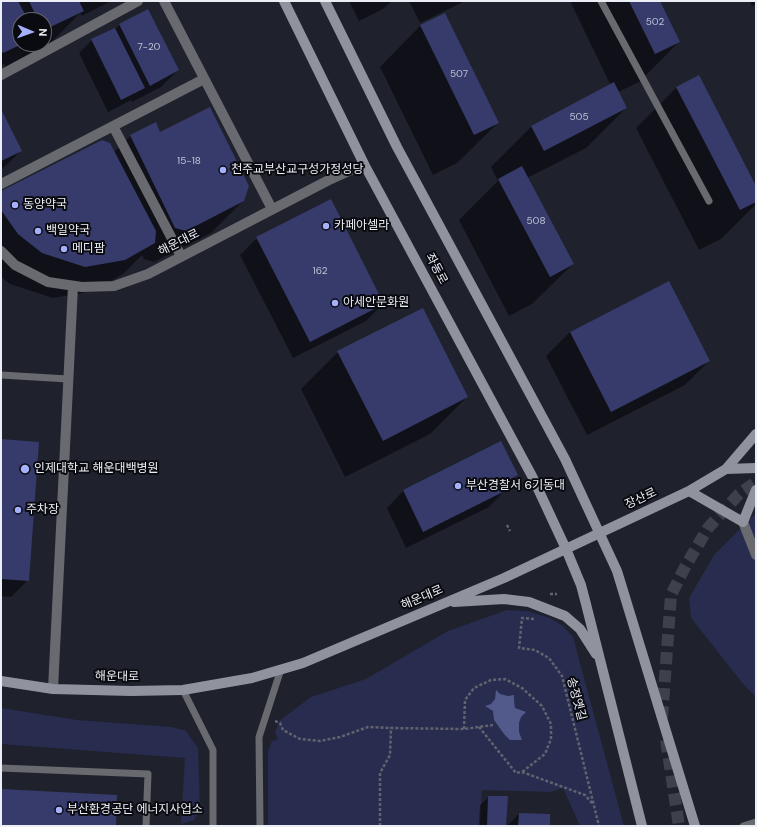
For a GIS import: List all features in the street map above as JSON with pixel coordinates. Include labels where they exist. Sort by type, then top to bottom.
[{"type":"main road","name":"좌동로","points":[[284,1],[364,164],[532,476],[566,549]]},
{"type":"main road","name":"좌동로","points":[[325,1],[397,147],[565,459],[599,533]]},
{"type":"main road","points":[[726,469],[756,434]]},
{"type":"main road","points":[[726,469],[756,468]]},
{"type":"main road","name":"장산로","points":[[566,549],[689,491],[726,469]]},
{"type":"main road","points":[[689,491],[743,522],[756,490]]},
{"type":"main road","points":[[599,533],[617,571],[623,589],[695,826]]},
{"type":"main road","points":[[566,549],[580,585],[642,826]]},
{"type":"main road","name":"해운대로","points":[[1,681],[53,689],[131,691],[183,690],[252,678],[303,663],[504,578],[566,549]]},
{"type":"main road","points":[[444,603],[504,598],[530,602],[565,616],[580,629],[601,663]]},
{"type":"street","points":[[1,75],[138,1]]},
{"type":"street","points":[[164,1],[272,209]]},
{"type":"street","points":[[1,184],[204,79]]},
{"type":"street","points":[[113,126],[181,256]]},
{"type":"street","name":"해운대로","points":[[1,250],[15,265],[48,282],[82,287],[114,286],[148,274],[272,209],[364,164]]},
{"type":"street","points":[[53,689],[73,286]]},
{"type":"street","points":[[743,522],[756,555]]},
{"type":"lane","points":[[601,1],[708,200]]},
{"type":"lane","points":[[1,375],[68,379]]},
{"type":"lane","points":[[260,826],[259,737],[281,669]]},
{"type":"lane","points":[[183,690],[213,750],[213,826]]},
{"type":"lane","points":[[1,768],[148,774],[146,826]]},
{"type":"lane","points":[[743,826],[756,822]]},
{"type":"path","points":[[507,525],[510,531]]},
{"type":"path","name":"송정옛길","points":[[535,613],[534,620],[522,618],[519,648],[535,650],[549,658],[562,676],[599,826]]},
{"type":"path","points":[[464,729],[464,700],[474,688],[491,680],[505,679],[522,688],[542,706],[551,724],[551,740],[545,754],[522,772],[516,773],[479,727]]},
{"type":"path","points":[[266,715],[280,723],[283,730],[300,739],[320,741],[340,737],[368,727],[464,729],[493,725]]},
{"type":"path","points":[[380,826],[380,773],[390,755],[391,728]]},
{"type":"path","points":[[522,772],[585,795],[593,804]]},
{"type":"shaded area","points":[[756,513],[756,697],[744,685],[691,618],[689,598],[714,555]]},
{"type":"shaded area","points":[[507,610],[527,611],[550,618],[563,626],[573,637],[624,826],[580,826],[563,788],[551,792],[482,790],[480,826],[268,826],[268,751],[272,741],[278,739],[275,733],[279,721],[311,697],[366,679],[448,631]]},
{"type":"shaded area","points":[[496,690],[500,694],[508,696],[514,695],[515,708],[526,712],[521,717],[519,723],[519,732],[522,740],[510,740],[494,720],[493,711],[485,706],[491,704],[495,699]]},
{"type":"shaded area","points":[[1,708],[77,720],[172,727],[186,731],[198,748],[200,809],[194,820],[181,824],[185,758],[1,744]]},
{"type":"building","points":[[1,1],[18,1],[24,12],[12,12],[12,49],[3,53],[1,49]]},
{"type":"building","points":[[29,1],[79,1],[84,11],[52,26],[52,12],[34,12]]},
{"type":"building","points":[[629,1],[660,1],[680,42],[655,54]]},
{"type":"building","points":[[148,9],[179,70],[150,86],[119,24]]},
{"type":"building","points":[[445,13],[499,123],[474,135],[420,25]]},
{"type":"building","points":[[115,28],[145,88],[121,100],[91,39]]},
{"type":"building","points":[[699,75],[756,186],[756,202],[740,210],[676,87]]},
{"type":"building","points":[[614,82],[627,108],[544,151],[531,126]]},
{"type":"building","points":[[210,107],[249,186],[244,201],[186,231],[175,228],[130,135],[156,122],[160,132]]},
{"type":"building","points":[[1,109],[22,151],[1,161]]},
{"type":"building","points":[[102,140],[110,143],[156,231],[155,243],[125,260],[85,267],[42,253],[18,234],[1,210],[1,191]]},
{"type":"building","points":[[522,166],[574,264],[550,277],[498,179]]},
{"type":"building","name":"아세안문화원","points":[[331,199],[384,304],[310,342],[256,237]]},
{"type":"building","points":[[669,281],[710,361],[611,412],[570,332]]},
{"type":"building","points":[[423,308],[468,397],[383,441],[337,351]]},
{"type":"building","name":"주차장","points":[[1,439],[39,442],[29,581],[1,579]]},
{"type":"building","name":"부산경찰서 6기동대","points":[[501,441],[518,475],[503,483],[507,490],[423,532],[403,490]]},
{"type":"building","name":"부산환경공단 에너지사업소","points":[[1,789],[117,795],[116,826],[1,826]]},
{"type":"building","points":[[488,796],[508,796],[506,826],[487,826]]},
{"type":"building","points":[[519,813],[550,814],[550,826],[518,826]]},
{"type":"tunnel","points":[[662,718],[671,595],[685,567],[708,528],[739,494],[756,482]]},
{"type":"tunnel","points":[[666,740],[679,826]]},
{"type":"place","name":"천주교부산교구성가정성당","points":[[223,170]]},
{"type":"place","name":"동양약국","points":[[15,205]]},
{"type":"place","name":"카페아셀라","points":[[326,226]]},
{"type":"place","name":"백일약국","points":[[38,231]]},
{"type":"place","name":"메디팜","points":[[64,249]]},
{"type":"place","name":"아세안문화원","points":[[335,303]]},
{"type":"place","name":"인제대학교 해운대백병원","points":[[25,469]]},
{"type":"place","name":"부산경찰서 6기동대","points":[[458,486]]},
{"type":"place","name":"주차장","points":[[18,510]]},
{"type":"place","name":"부산환경공단 에너지사업소","points":[[59,810]]}]
